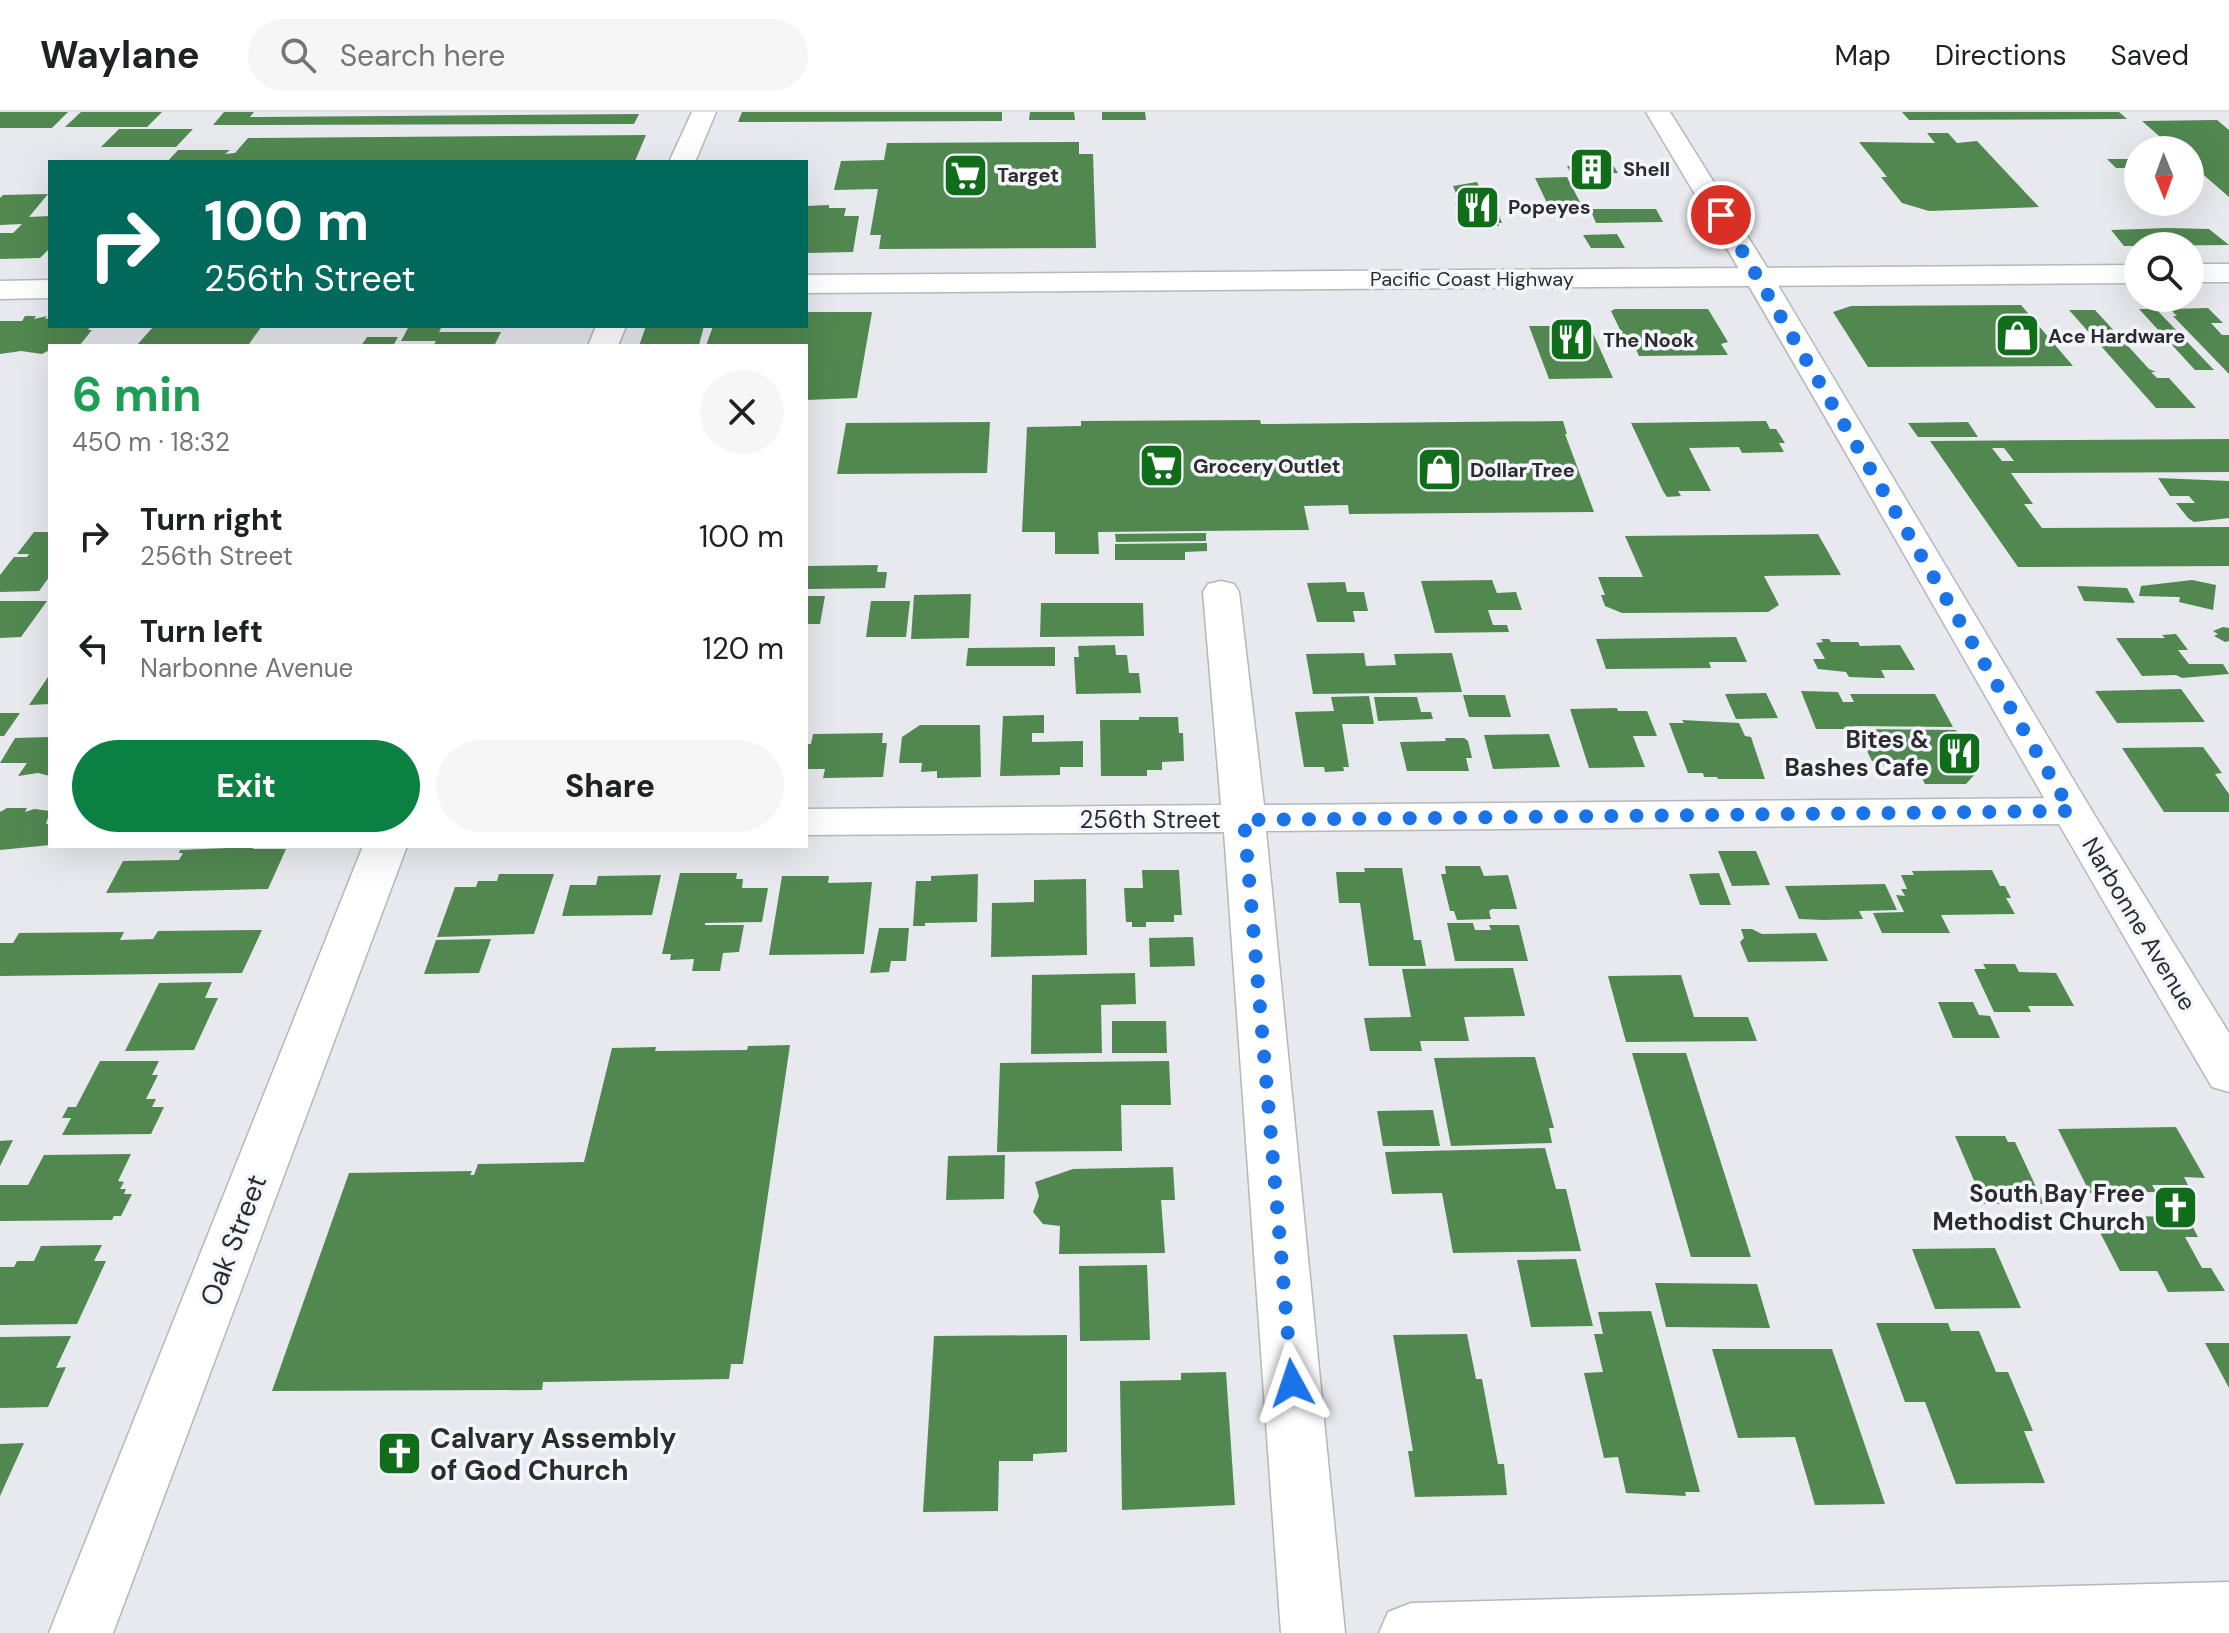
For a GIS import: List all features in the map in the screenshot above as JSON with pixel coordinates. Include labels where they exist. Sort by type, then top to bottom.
[{"type":"main road","points":[[683,160],[704,112]]},
{"type":"main road","name":"Narbonne Avenue","points":[[1658,112],[1759,277],[2071,811],[2229,1074]]},
{"type":"main road","points":[[2204,273],[2229,273]]},
{"type":"main road","name":"Pacific Coast Highway","points":[[808,284],[2124,274]]},
{"type":"main road","points":[[0,290],[48,289]]},
{"type":"main road","points":[[1221,592],[1244,820],[1313,1633]]},
{"type":"main road","name":"256th Street","points":[[808,822],[2071,811]]},
{"type":"main road","name":"Oak Street","points":[[81,1633],[384,848]]},
{"type":"main road","points":[[1411,1633],[2229,1611]]},
{"type":"building","points":[[0,112],[68,112],[52,128],[0,128]]},
{"type":"building","points":[[81,112],[162,112],[147,127],[65,127]]},
{"type":"building","points":[[224,112],[254,112],[250,117],[639,114],[634,124],[213,125]]},
{"type":"building","points":[[742,112],[1002,112],[1002,121],[738,122]]},
{"type":"building","points":[[1030,112],[1074,112],[1075,120],[1029,120]]},
{"type":"building","points":[[1102,112],[1145,112],[1146,120],[1102,120]]},
{"type":"building","points":[[1902,112],[2119,112],[2127,119],[1909,120]]},
{"type":"building","points":[[2217,120],[2229,130],[2229,197],[2204,175],[2204,136],[2159,136],[2142,121]]},
{"type":"building","points":[[119,129],[193,129],[176,147],[101,147]]},
{"type":"building","points":[[1927,133],[1948,133],[1957,143],[1977,141],[2039,207],[1929,211],[1902,203],[1881,177],[1887,177],[1859,142],[1935,143]]},
{"type":"building","points":[[646,135],[635,160],[169,160],[178,150],[230,150],[225,154],[235,153],[248,138]]},
{"type":"building","name":"Target","points":[[1079,142],[1079,154],[1093,154],[1096,248],[879,249],[881,235],[870,235],[878,189],[834,190],[841,161],[884,160],[887,143]]},
{"type":"building","points":[[2107,159],[2124,159],[2124,168],[2116,168]]},
{"type":"building","name":"Shell","points":[[1613,165],[1618,173],[1571,174],[1567,166]]},
{"type":"building","points":[[1567,177],[1581,204],[1548,205],[1535,178]]},
{"type":"building","name":"Popeyes","points":[[1477,182],[1479,186],[1488,186],[1499,210],[1502,223],[1498,223],[1499,226],[1475,226],[1467,218],[1461,218],[1455,203],[1460,203],[1453,186]]},
{"type":"building","points":[[48,194],[29,217],[48,216],[48,250],[40,258],[0,259],[0,233],[13,233],[22,224],[0,225],[0,198],[3,195]]},
{"type":"building","points":[[808,206],[846,208],[844,216],[859,216],[853,252],[808,253]]},
{"type":"building","name":"Shell","points":[[1590,209],[1656,209],[1663,222],[1596,223]]},
{"type":"building","points":[[2209,229],[2229,245],[2204,245],[2204,232],[2124,232],[2124,246],[2111,230]]},
{"type":"building","name":"Shell","points":[[1617,234],[1625,248],[1591,248],[1583,235]]},
{"type":"building","points":[[2021,305],[2073,366],[1868,367],[1833,312],[1851,306]]},
{"type":"building","points":[[2204,308],[2208,308],[2223,323],[2211,323],[2222,335],[2229,335],[2229,374],[2173,316],[2177,316],[2173,312],[2204,312]]},
{"type":"building","points":[[1708,309],[1728,342],[1721,344],[1728,355],[1639,356],[1633,343],[1626,342],[1611,311]]},
{"type":"building","points":[[2069,310],[2095,310],[2149,369],[2156,372],[2151,372],[2157,378],[2169,378],[2196,408],[2156,408]]},
{"type":"building","points":[[808,312],[872,312],[857,398],[808,400],[808,344],[707,344],[712,328],[808,328]]},
{"type":"building","points":[[2142,312],[2159,312],[2214,370],[2195,370]]},
{"type":"building","points":[[25,316],[36,316],[34,319],[47,316],[48,328],[92,330],[81,344],[48,344],[48,351],[42,354],[21,351],[0,354],[0,321],[22,321]]},
{"type":"building","points":[[1572,322],[1588,322],[1613,378],[1549,379],[1529,326],[1574,326]]},
{"type":"building","points":[[152,328],[261,328],[249,344],[138,344]]},
{"type":"building","points":[[408,328],[441,328],[439,332],[501,332],[495,344],[401,341]]},
{"type":"building","points":[[645,328],[703,328],[699,344],[640,344]]},
{"type":"building","points":[[367,337],[398,337],[394,344],[362,344]]},
{"type":"building","points":[[1260,420],[1261,424],[1563,421],[1594,512],[1349,514],[1348,505],[1304,506],[1309,530],[1098,532],[1099,554],[1055,554],[1055,532],[1022,532],[1027,427],[1081,426],[1081,421]]},
{"type":"building","points":[[1766,421],[1785,443],[1779,443],[1784,452],[1742,453],[1739,447],[1689,448],[1711,491],[1678,491],[1681,496],[1667,497],[1631,423]]},
{"type":"building","points":[[990,422],[987,473],[837,474],[846,423]]},
{"type":"building","points":[[1968,422],[1978,437],[1918,437],[1908,423]]},
{"type":"building","points":[[2229,439],[2229,472],[2011,473],[2033,504],[2024,504],[2042,528],[2229,527],[2229,566],[2018,567],[1930,441]],"holes":[[[1992,448],[2004,448],[2014,461],[2002,461]]]},
{"type":"building","points":[[2158,478],[2229,481],[2229,518],[2194,522],[2176,503],[2195,503],[2189,496],[2170,496]]},
{"type":"building","points":[[34,532],[48,532],[48,579],[39,591],[0,592],[0,575],[14,557],[27,557],[29,554],[17,554]]},
{"type":"building","points":[[1206,533],[1206,541],[1116,542],[1115,534]]},
{"type":"building","points":[[1818,534],[1841,575],[1764,576],[1779,605],[1768,612],[1622,613],[1605,606],[1601,595],[1605,595],[1598,577],[1643,577],[1625,536]]},
{"type":"building","points":[[1207,543],[1207,551],[1185,552],[1185,560],[1115,560],[1115,544]]},
{"type":"building","points":[[878,565],[877,572],[887,572],[885,588],[808,589],[808,566]]},
{"type":"building","points":[[1492,580],[1497,593],[1516,592],[1522,610],[1488,610],[1493,625],[1507,625],[1509,632],[1435,633],[1421,581]]},
{"type":"building","points":[[2192,580],[2216,585],[2213,610],[2179,602],[2180,597],[2139,596],[2141,586]]},
{"type":"building","points":[[1345,582],[1347,592],[1364,592],[1368,611],[1353,611],[1355,622],[1317,622],[1307,583]]},
{"type":"building","points":[[2077,586],[2127,588],[2135,603],[2084,601]]},
{"type":"building","points":[[971,594],[969,638],[911,639],[914,595]]},
{"type":"building","points":[[808,596],[825,596],[820,624],[808,624]]},
{"type":"building","points":[[0,601],[47,601],[21,637],[0,638]]},
{"type":"building","points":[[871,601],[910,601],[906,637],[866,637]]},
{"type":"building","points":[[1041,603],[1143,603],[1144,636],[1040,637]]},
{"type":"building","points":[[2229,628],[2229,641],[2214,636],[2218,634],[2213,631]]},
{"type":"building","points":[[2176,634],[2188,650],[2178,650],[2189,664],[2223,664],[2229,674],[2182,678],[2176,675],[2142,676],[2116,638],[2165,638],[2162,635]]},
{"type":"building","points":[[1736,637],[1747,662],[1709,662],[1711,668],[1606,669],[1596,639]]},
{"type":"building","points":[[1821,639],[1858,642],[1860,646],[1900,645],[1915,670],[1881,670],[1885,678],[1876,678],[1849,677],[1846,672],[1818,669],[1813,659],[1825,659],[1816,643],[1823,642]]},
{"type":"building","points":[[1115,645],[1116,655],[1127,655],[1129,673],[1139,673],[1141,693],[1076,694],[1074,657],[1079,657],[1078,646]]},
{"type":"building","points":[[1055,647],[1055,666],[966,666],[968,648]]},
{"type":"building","points":[[1364,653],[1366,666],[1396,665],[1394,654],[1452,653],[1462,692],[1313,694],[1306,654]]},
{"type":"building","points":[[48,677],[48,704],[29,705]]},
{"type":"building","points":[[2181,689],[2205,722],[2117,723],[2095,691]]},
{"type":"building","points":[[1801,691],[1838,692],[1843,702],[1854,702],[1850,694],[1935,694],[1953,727],[1854,726],[1856,729],[1956,730],[1978,771],[1966,784],[1925,784],[1913,761],[1891,760],[1893,766],[1879,765],[1877,761],[1872,761],[1863,743],[1851,742],[1845,729],[1816,729]]},
{"type":"building","points":[[1766,693],[1778,718],[1736,719],[1725,694]]},
{"type":"building","points":[[1463,695],[1505,695],[1511,717],[1469,717]]},
{"type":"building","points":[[1369,696],[1374,724],[1342,724],[1349,767],[1343,767],[1344,771],[1325,772],[1324,767],[1304,767],[1295,712],[1334,711],[1331,697]]},
{"type":"building","points":[[1374,697],[1417,697],[1421,712],[1431,712],[1433,719],[1378,721]]},
{"type":"building","points":[[1617,708],[1618,711],[1647,711],[1657,736],[1633,736],[1645,767],[1589,768],[1570,709]]},
{"type":"building","points":[[0,713],[20,713],[4,736],[0,736]]},
{"type":"building","points":[[1044,715],[1044,733],[1032,733],[1032,742],[1083,741],[1083,767],[1060,767],[1060,775],[1000,776],[1003,716]]},
{"type":"building","points":[[1139,717],[1178,717],[1179,733],[1183,733],[1184,761],[1162,762],[1162,770],[1147,770],[1147,776],[1101,776],[1100,720],[1139,720]]},
{"type":"building","points":[[1682,720],[1739,723],[1745,736],[1751,737],[1765,779],[1718,779],[1704,777],[1703,773],[1688,773],[1669,723],[1684,723]]},
{"type":"building","points":[[920,725],[980,725],[981,777],[937,778],[937,771],[921,772],[922,763],[899,763],[902,737]]},
{"type":"building","points":[[883,733],[882,743],[887,743],[883,777],[823,778],[825,769],[808,769],[808,744],[811,744],[813,734]]},
{"type":"building","points":[[1549,734],[1560,767],[1493,769],[1484,735]]},
{"type":"building","points":[[48,737],[48,776],[38,773],[18,776],[27,763],[0,763],[15,738]]},
{"type":"building","points":[[1445,738],[1464,738],[1468,741],[1472,758],[1466,758],[1469,771],[1407,771],[1400,742],[1446,741]]},
{"type":"building","points":[[2203,747],[2222,773],[2215,774],[2229,794],[2229,812],[2164,812],[2122,748]]},
{"type":"building","points":[[7,808],[27,808],[25,812],[34,809],[48,811],[48,845],[0,850],[0,812]]},
{"type":"building","points":[[286,849],[268,889],[106,893],[123,861],[179,860],[183,853],[179,853],[180,850]]},
{"type":"building","points":[[1718,851],[1756,851],[1770,885],[1732,886]]},
{"type":"building","points":[[1445,866],[1480,866],[1484,876],[1508,875],[1517,909],[1492,909],[1489,911],[1491,919],[1457,920],[1454,911],[1450,911],[1441,874],[1446,874]]},
{"type":"building","points":[[1364,868],[1402,868],[1414,940],[1421,940],[1426,966],[1369,966],[1360,903],[1339,903],[1336,872],[1365,872]]},
{"type":"building","points":[[1142,870],[1179,870],[1182,915],[1174,915],[1174,922],[1146,922],[1146,927],[1132,927],[1132,922],[1126,922],[1124,888],[1143,888]]},
{"type":"building","points":[[1992,870],[2000,886],[2005,886],[2011,898],[2006,898],[2015,914],[1941,915],[1950,933],[1882,933],[1873,913],[1904,912],[1896,895],[1905,896],[1901,889],[1907,889],[1901,875],[1914,875],[1912,871]]},
{"type":"building","points":[[680,873],[737,873],[736,879],[743,879],[742,888],[768,888],[762,922],[705,923],[744,925],[739,952],[723,953],[720,971],[692,971],[694,959],[670,960],[671,954],[662,954]]},
{"type":"building","points":[[1719,873],[1731,905],[1700,905],[1689,874]]},
{"type":"building","points":[[499,874],[554,874],[534,934],[437,937],[455,887],[476,887],[478,881],[497,881]]},
{"type":"building","points":[[978,874],[977,922],[913,926],[916,881],[931,881],[931,876]]},
{"type":"building","points":[[661,875],[652,915],[562,916],[570,885],[596,885],[598,876]]},
{"type":"building","points":[[782,876],[829,876],[828,883],[872,882],[864,954],[769,955]]},
{"type":"building","points":[[1086,879],[1087,955],[991,957],[992,903],[1034,902],[1034,880]]},
{"type":"building","points":[[1885,884],[1897,910],[1859,911],[1863,919],[1823,920],[1799,919],[1785,886]]},
{"type":"building","points":[[1447,923],[1473,923],[1475,930],[1491,930],[1489,925],[1519,925],[1528,961],[1455,961]]},
{"type":"building","points":[[879,928],[909,928],[906,961],[891,961],[889,972],[870,973]]},
{"type":"building","points":[[1741,929],[1752,929],[1762,934],[1816,933],[1828,961],[1748,962],[1740,942],[1744,938]]},
{"type":"building","points":[[262,930],[242,973],[0,976],[0,943],[13,943],[19,933],[124,932],[120,940],[153,939],[158,931]]},
{"type":"building","points":[[1193,937],[1195,966],[1150,967],[1149,938]]},
{"type":"building","points":[[491,939],[479,973],[424,974],[436,940]]},
{"type":"building","points":[[1983,964],[2015,964],[2019,972],[2056,973],[2074,1006],[2028,1006],[2031,1012],[1994,1012],[1974,969],[1986,969]]},
{"type":"building","points":[[1513,968],[1525,1016],[1464,1017],[1469,1041],[1420,1041],[1422,1051],[1370,1051],[1364,1018],[1411,1017],[1402,969]]},
{"type":"building","points":[[1135,973],[1136,1004],[1101,1005],[1102,1053],[1031,1054],[1032,975]]},
{"type":"building","points":[[1681,975],[1694,1017],[1748,1017],[1757,1041],[1626,1042],[1608,976]]},
{"type":"building","points":[[212,982],[205,998],[218,998],[194,1050],[125,1051],[159,983]]},
{"type":"building","points":[[1938,1002],[1973,1002],[1979,1015],[1990,1016],[2000,1038],[1953,1038]]},
{"type":"building","points":[[1112,1021],[1166,1021],[1167,1053],[1112,1053]]},
{"type":"building","points":[[790,1045],[743,1364],[731,1364],[729,1379],[543,1382],[542,1390],[272,1391],[349,1173],[472,1171],[470,1175],[474,1175],[478,1164],[584,1162],[612,1048],[747,1050],[748,1046]]},
{"type":"building","points":[[1632,1053],[1686,1053],[1751,1257],[1691,1257]]},
{"type":"building","points":[[1535,1057],[1554,1128],[1549,1128],[1552,1143],[1451,1146],[1434,1058]]},
{"type":"building","points":[[100,1061],[159,1061],[152,1075],[158,1075],[146,1099],[156,1099],[152,1107],[164,1107],[151,1134],[62,1135],[71,1118],[62,1118],[68,1107],[76,1107]]},
{"type":"building","points":[[1169,1061],[1171,1105],[1121,1105],[1122,1151],[997,1152],[1000,1063]]},
{"type":"building","points":[[1433,1110],[1440,1146],[1383,1146],[1377,1111]]},
{"type":"building","points":[[2176,1127],[2205,1178],[2184,1177],[2188,1185],[2152,1185],[2156,1192],[2090,1193],[2058,1129]]},
{"type":"building","points":[[1955,1136],[2005,1136],[2008,1142],[2015,1142],[2044,1204],[1984,1204]]},
{"type":"building","points":[[13,1140],[0,1166],[0,1141]]},
{"type":"building","points":[[1545,1148],[1556,1189],[1566,1189],[1581,1251],[1453,1253],[1442,1193],[1392,1194],[1385,1152]]},
{"type":"building","points":[[131,1154],[118,1181],[124,1182],[120,1189],[126,1189],[124,1194],[132,1194],[121,1216],[114,1216],[112,1220],[0,1221],[0,1185],[28,1185],[44,1155]]},
{"type":"building","points":[[1005,1155],[1004,1199],[946,1200],[948,1156]]},
{"type":"building","points":[[1173,1167],[1175,1200],[1161,1200],[1165,1253],[1059,1254],[1060,1226],[1043,1224],[1033,1212],[1039,1196],[1035,1182],[1073,1169]]},
{"type":"building","points":[[2187,1216],[2198,1237],[2185,1237],[2202,1268],[2211,1268],[2225,1291],[2168,1292],[2157,1271],[2120,1271],[2092,1217]]},
{"type":"building","points":[[102,1245],[94,1261],[106,1261],[77,1324],[0,1325],[0,1267],[14,1267],[17,1261],[34,1261],[41,1246]]},
{"type":"building","points":[[1995,1248],[2021,1308],[1935,1309],[1912,1249]]},
{"type":"building","points":[[1576,1259],[1593,1326],[1531,1327],[1517,1260]]},
{"type":"building","points":[[1147,1265],[1150,1340],[1080,1341],[1079,1266]]},
{"type":"building","points":[[1655,1283],[1757,1284],[1770,1328],[1666,1327]]},
{"type":"building","points":[[1651,1311],[1700,1492],[1685,1492],[1686,1496],[1626,1493],[1618,1457],[1604,1458],[1584,1373],[1603,1372],[1594,1334],[1603,1334],[1598,1312]]},
{"type":"building","points":[[1876,1323],[1948,1323],[1951,1331],[1979,1331],[1996,1372],[2008,1372],[2033,1431],[2024,1431],[2045,1483],[1956,1484],[1925,1402],[1905,1402]]},
{"type":"building","points":[[1467,1334],[1476,1379],[1482,1379],[1498,1464],[1504,1464],[1507,1495],[1415,1497],[1408,1451],[1413,1451],[1393,1335]]},
{"type":"building","points":[[1067,1335],[1067,1452],[1033,1454],[1033,1461],[999,1461],[998,1511],[923,1512],[934,1336]]},
{"type":"building","points":[[71,1336],[56,1368],[66,1367],[48,1407],[0,1408],[0,1337]]},
{"type":"building","points":[[2205,1343],[2229,1343],[2229,1388]]},
{"type":"building","points":[[1712,1349],[1832,1349],[1885,1504],[1815,1505],[1795,1437],[1738,1438]]},
{"type":"building","points":[[1226,1372],[1235,1505],[1122,1510],[1120,1381],[1181,1380],[1181,1373]]},
{"type":"building","points":[[24,1443],[0,1496],[0,1444]]},
{"type":"place","name":"Shell","points":[[1592,169]]},
{"type":"place","name":"Target","points":[[966,175]]},
{"type":"place","name":"Popeyes","points":[[1477,207]]},
{"type":"place","name":"Ace Hardware","points":[[2017,336]]},
{"type":"place","name":"The Nook","points":[[1572,340]]},
{"type":"place","name":"Grocery Outlet","points":[[1162,466]]},
{"type":"place","name":"Dollar Tree","points":[[1439,470]]},
{"type":"place","name":"Bites & Bashes Cafe","points":[[1960,754]]},
{"type":"place","name":"South Bay Free Methodist Church","points":[[2176,1208]]},
{"type":"place","name":"Calvary Assembly of God Church","points":[[399,1454]]},
{"type":"route","points":[[1292,1383],[1244,820],[2071,811],[1721,215]]}]
